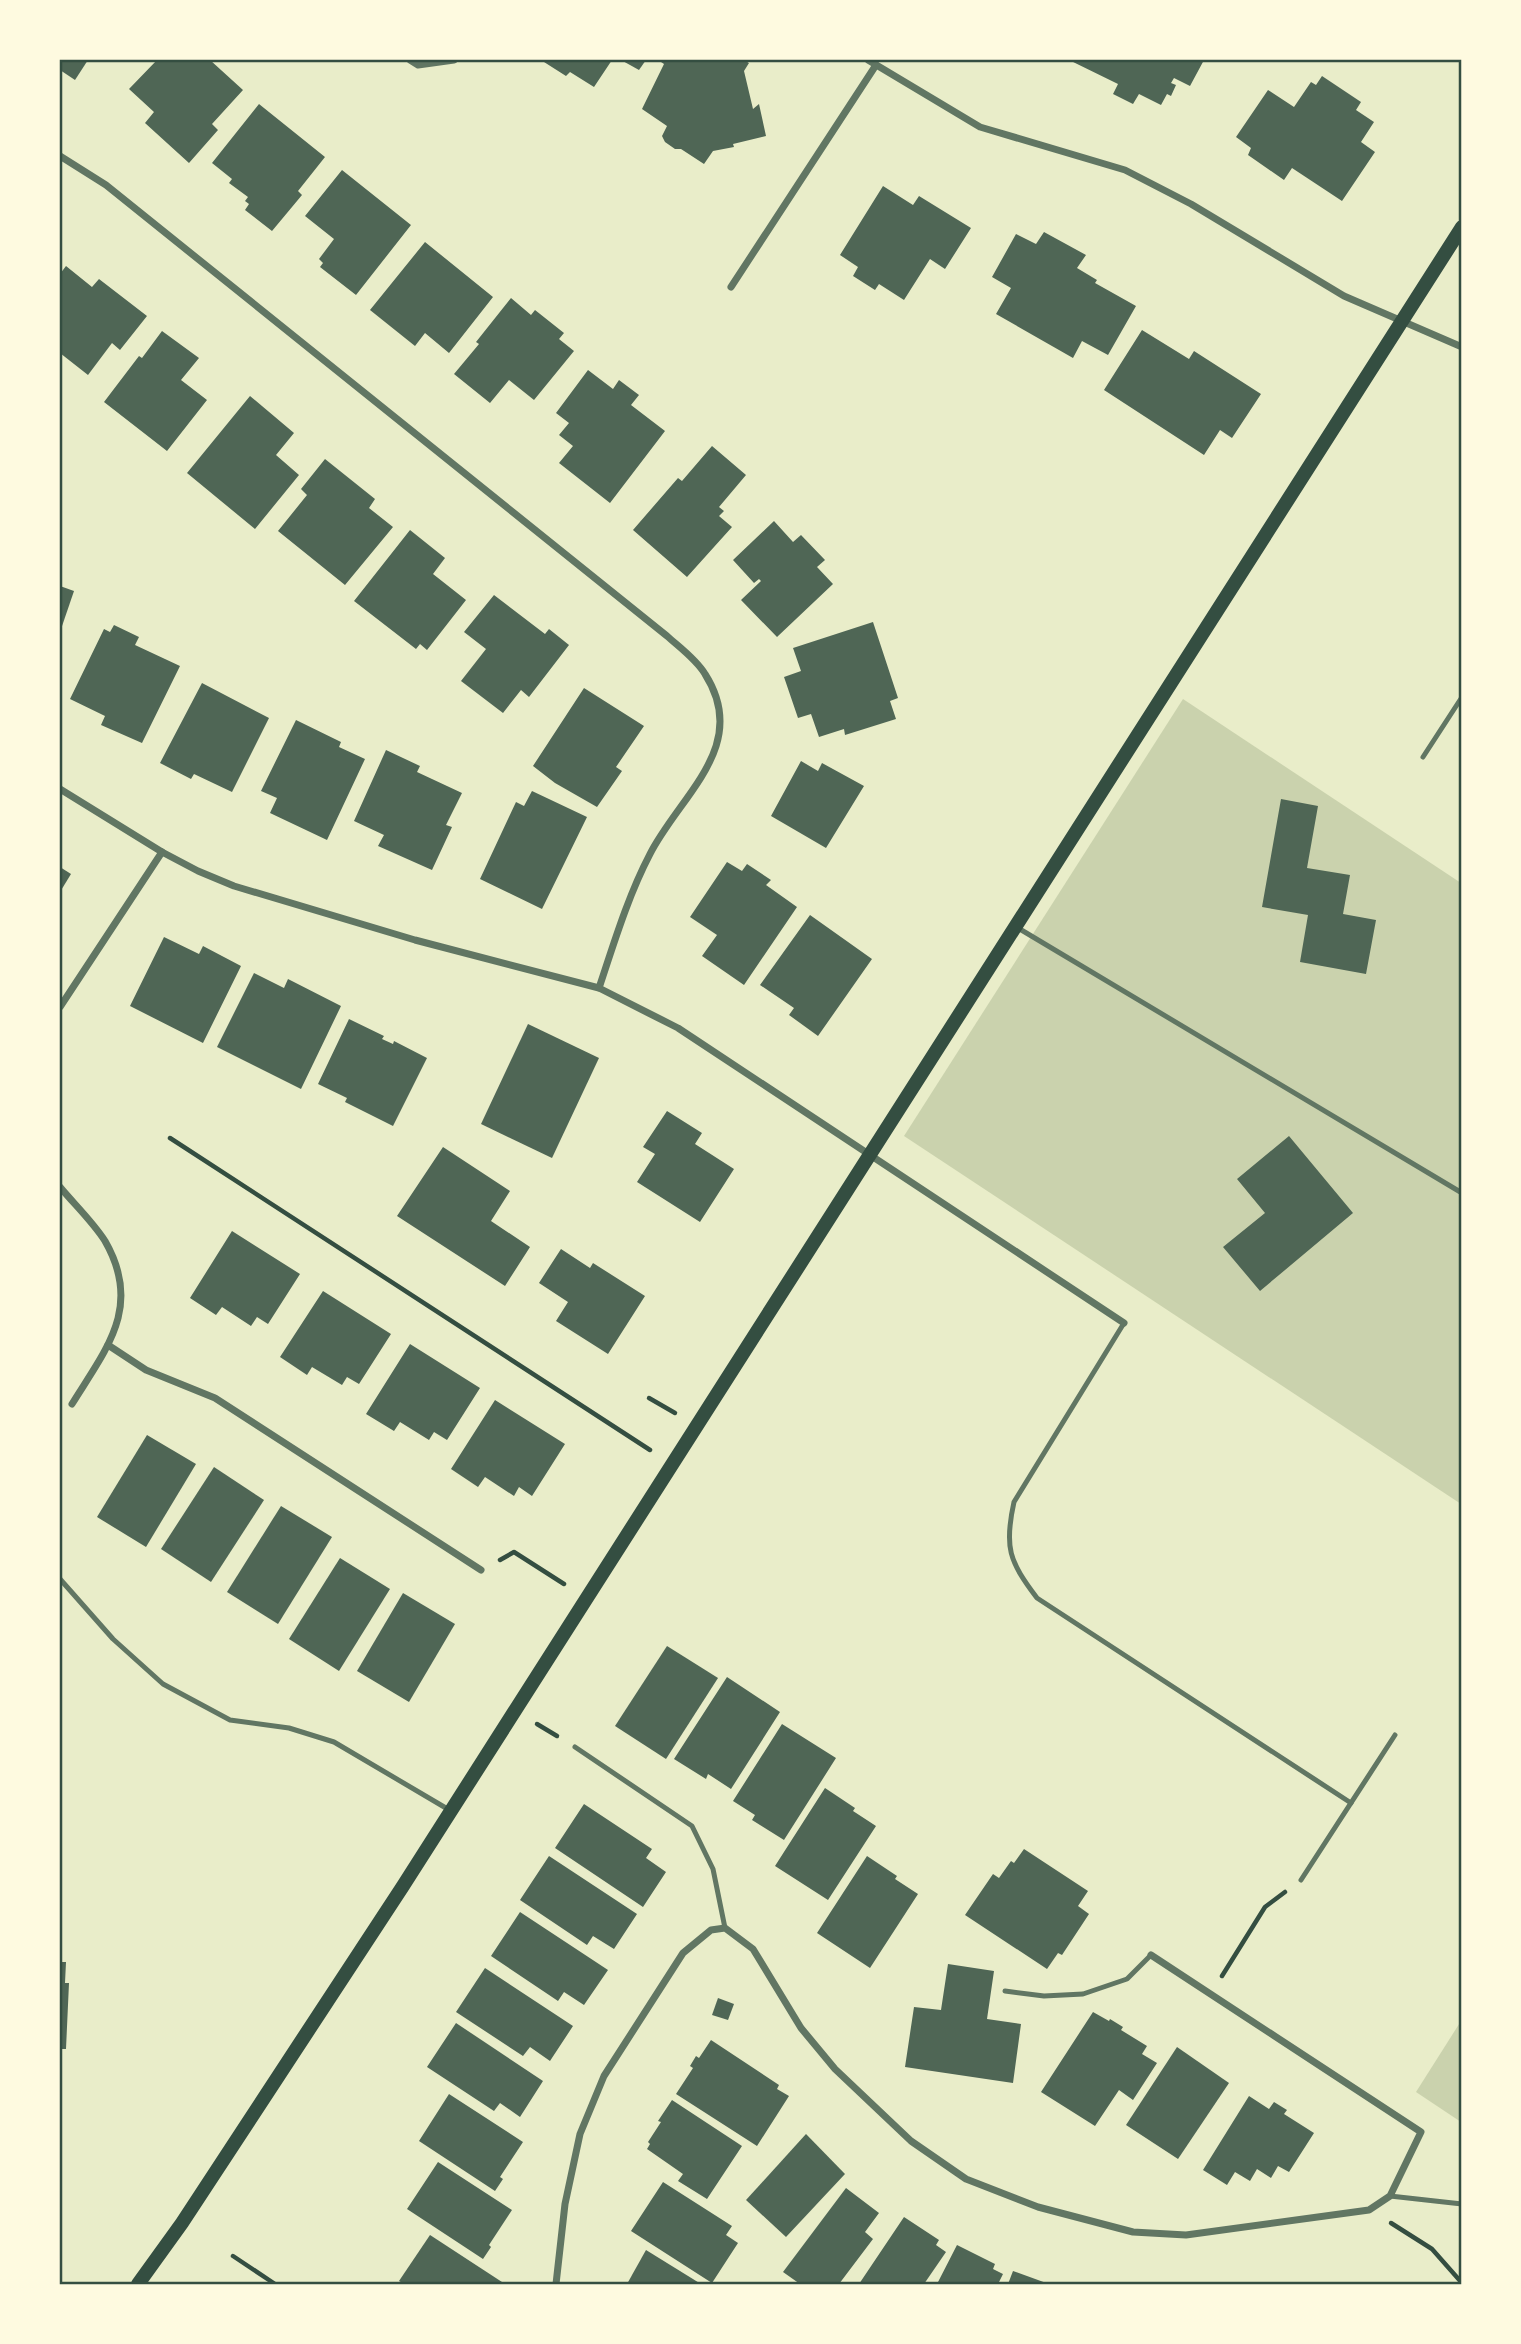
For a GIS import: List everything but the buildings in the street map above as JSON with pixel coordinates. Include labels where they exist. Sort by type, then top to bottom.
[{"type":"main road","points":[[138,2284],[183,2223],[451,1811],[1461,227]]},
{"type":"street","points":[[410,60],[418,65],[454,60]]},
{"type":"street","points":[[868,60],[980,127],[1125,170],[1191,204],[1343,296],[1461,347]]},
{"type":"street","points":[[731,287],[876,65]]},
{"type":"street","points":[[60,156],[106,184],[667,636],[704,672],[718,700],[719,736],[710,765],[651,852],[623,917],[599,988]]},
{"type":"street","points":[[60,789],[162,852],[198,872],[234,886],[415,940],[599,988],[678,1028],[1124,1323]]},
{"type":"street","points":[[60,1007],[162,852]]},
{"type":"street","points":[[60,1187],[104,1239],[114,1259],[120,1283],[121,1314],[108,1345],[72,1404]]},
{"type":"street","points":[[108,1345],[146,1370],[215,1398],[481,1570]]},
{"type":"street","points":[[556,2284],[565,2204],[580,2134],[604,2076],[683,1953],[711,1930],[725,1928],[753,1949],[801,2028],[835,2069],[911,2141],[966,2179],[1038,2207],[1133,2232],[1186,2235],[1369,2210],[1391,2196],[1421,2132],[1151,1955]]},
{"type":"lane","points":[[1423,757],[1461,697]]},
{"type":"lane","points":[[1015,926],[1461,1193]]},
{"type":"lane","points":[[1124,1323],[1014,1502],[1008,1544],[1017,1571],[1037,1598],[1351,1803]]},
{"type":"lane","points":[[60,1579],[113,1639],[163,1684],[230,1720],[289,1728],[334,1742],[451,1811]]},
{"type":"lane","points":[[1301,1881],[1395,1735]]},
{"type":"lane","points":[[575,1748],[692,1826],[713,1869],[725,1928]]},
{"type":"lane","points":[[1005,1991],[1044,1996],[1083,1994],[1127,1979],[1151,1955]]},
{"type":"lane","points":[[1391,2196],[1461,2204]]},
{"type":"path","points":[[170,1138],[671,1464]]},
{"type":"path","points":[[481,1570],[514,1552],[586,1598]]},
{"type":"path","points":[[514,1710],[575,1748]]},
{"type":"path","points":[[1223,1974],[1265,1907]]},
{"type":"path","points":[[1369,2210],[1432,2249],[1461,2283]]},
{"type":"path","points":[[233,2256],[275,2284]]},
{"type":"green space","points":[[1183,699],[1461,883],[1461,1504],[904,1136]]},
{"type":"green space","points":[[1461,2021],[1461,2122],[1416,2092]]}]
